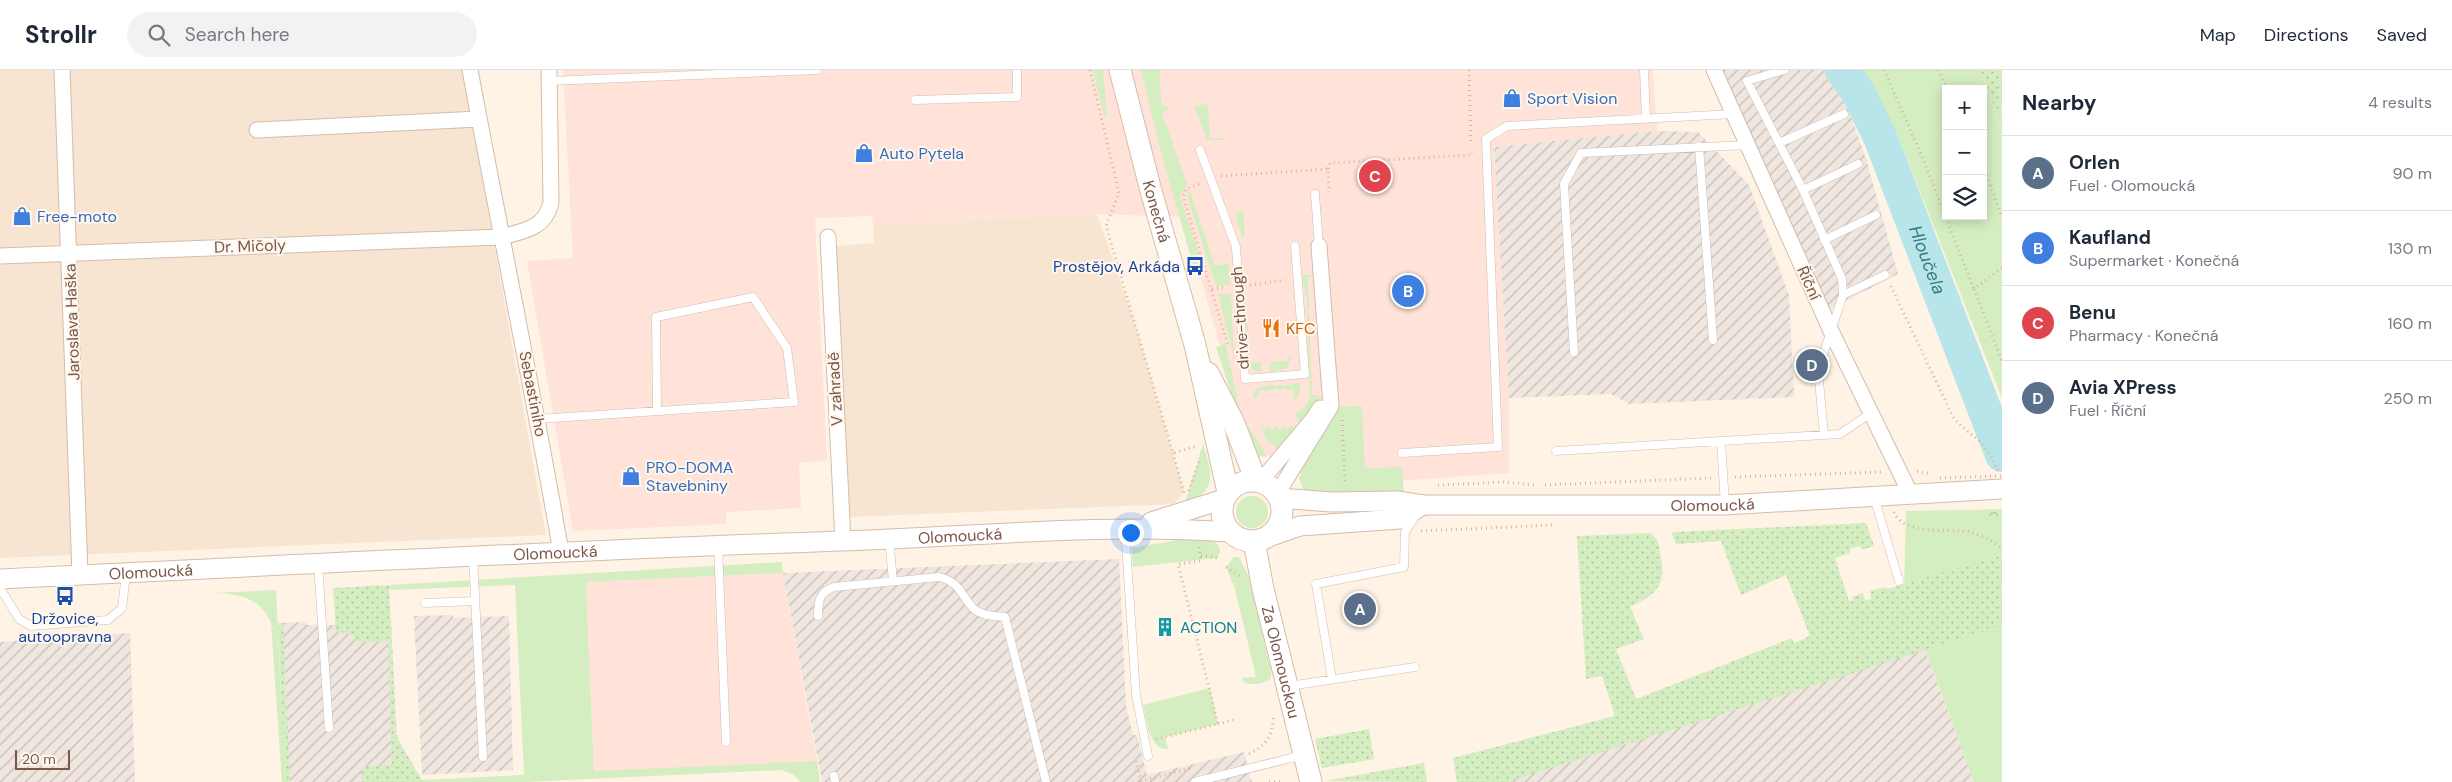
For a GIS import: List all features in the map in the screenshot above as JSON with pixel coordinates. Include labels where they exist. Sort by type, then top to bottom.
[{"type":"main road","name":"Konečná","points":[[1118,72],[1196,351],[1226,496]]},
{"type":"main road","name":"Konečná","points":[[1196,351],[1268,489]]},
{"type":"main road","name":"Olomoucká","points":[[1226,496],[1240,483],[1268,489]]},
{"type":"main road","points":[[1261,539],[1277,528],[1282,516],[1268,489]]},
{"type":"main road","points":[[1226,496],[1222,513],[1230,532]]},
{"type":"main road","name":"Olomoucká","points":[[1230,532],[1240,539],[1261,539]]},
{"type":"main road","name":"Za Olomouckou","points":[[1261,539],[1263,589],[1310,782]]},
{"type":"street","name":"Jaroslava Haška","points":[[62,70],[80,575]]},
{"type":"street","name":"Sebastiniho","points":[[470,70],[501,237],[538,419],[561,552]]},
{"type":"street","name":"Říční","points":[[1714,70],[1831,331],[1899,471],[1901,494]]},
{"type":"street","points":[[501,237],[538,225],[549,212],[551,202],[549,76]]},
{"type":"street","points":[[257,130],[479,119]]},
{"type":"street","name":"Dr. Mičoly","points":[[0,256],[501,237]]},
{"type":"street","name":"V zahradě","points":[[828,237],[843,541]]},
{"type":"street","points":[[1268,489],[1331,406],[1319,246]]},
{"type":"street","points":[[1268,489],[1326,396],[1327,361]]},
{"type":"street","name":"Olomoucká","points":[[1268,489],[1331,502],[1397,501],[1423,505],[1725,505],[1901,494],[1944,485],[2002,489]]},
{"type":"street","name":"Olomoucká","points":[[1118,529],[1158,521],[1226,496]]},
{"type":"street","points":[[1261,539],[1300,526],[1400,519],[1423,505]]},
{"type":"street","name":"Olomoucká","points":[[0,578],[718,544],[843,541],[1118,529],[1230,532]]},
{"type":"lane","points":[[549,76],[817,70]]},
{"type":"lane","points":[[915,100],[1017,97],[1017,70]]},
{"type":"lane","points":[[1644,70],[1646,119]]},
{"type":"lane","points":[[1784,70],[1747,81],[1803,190],[1842,279],[1842,295],[1818,370],[1824,435]]},
{"type":"lane","points":[[1402,452],[1498,447],[1486,139],[1507,126],[1734,114]]},
{"type":"lane","points":[[1779,144],[1844,114]]},
{"type":"lane","points":[[1574,352],[1564,184],[1581,153],[1747,145]]},
{"type":"lane","points":[[1699,146],[1713,340]]},
{"type":"lane","name":"drive-through","points":[[1200,150],[1236,247],[1244,379],[1305,374],[1295,246]]},
{"type":"lane","points":[[1803,190],[1858,164]]},
{"type":"lane","points":[[1315,194],[1319,246]]},
{"type":"lane","points":[[1824,240],[1876,215]]},
{"type":"lane","points":[[1842,295],[1885,275]]},
{"type":"lane","points":[[538,419],[794,402],[787,348],[753,297],[656,317],[657,411]]},
{"type":"lane","points":[[1556,451],[1840,434],[1871,413]]},
{"type":"lane","points":[[1721,442],[1725,505]]},
{"type":"lane","points":[[1873,495],[1899,581]]},
{"type":"lane","points":[[1332,679],[1316,584],[1404,567],[1406,532],[1423,505]]},
{"type":"lane","points":[[1118,529],[1136,695],[1148,756]]},
{"type":"lane","points":[[889,538],[893,581]]},
{"type":"lane","points":[[718,544],[726,742]]},
{"type":"lane","points":[[473,556],[483,757]]},
{"type":"lane","points":[[318,564],[328,728]]},
{"type":"lane","points":[[0,588],[19,619],[31,626],[108,620],[122,608],[126,572]]},
{"type":"lane","points":[[818,616],[818,601],[827,589],[939,577],[950,580],[959,587],[974,609],[984,614],[1005,617],[1046,782]]},
{"type":"lane","points":[[425,603],[475,601]]},
{"type":"lane","points":[[1287,687],[1415,667]]},
{"type":"lane","points":[[1196,782],[1304,755]]},
{"type":"path","points":[[1090,70],[1101,118]]},
{"type":"path","points":[[1328,170],[1330,163],[1472,155],[1469,70]]},
{"type":"path","points":[[1884,70],[1923,159],[2002,361]]},
{"type":"path","points":[[1938,70],[1946,85]]},
{"type":"path","points":[[1986,175],[2002,217]]},
{"type":"path","points":[[1204,264],[1228,342]]},
{"type":"path","points":[[1974,289],[2002,268]]},
{"type":"path","points":[[1212,289],[1282,282],[1297,272]]},
{"type":"path","points":[[1885,275],[1952,415],[1959,426],[1974,436],[1986,448],[1998,470]]},
{"type":"path","points":[[1173,453],[1186,499],[1202,453]]},
{"type":"path","points":[[1435,485],[1505,482],[1536,485],[1923,470],[1944,485],[2002,476]]},
{"type":"path","points":[[1901,494],[1894,513],[1902,523],[1925,529],[1971,532],[1986,538],[2002,549]]},
{"type":"path","points":[[1198,546],[1202,561],[1178,564],[1218,724]]},
{"type":"path","points":[[1200,555],[1216,558]]},
{"type":"path","points":[[1226,567],[1242,578],[1244,584]]},
{"type":"path","points":[[1240,756],[1259,749],[1269,738],[1273,713]]},
{"type":"path","points":[[1145,742],[1237,719]]},
{"type":"path","points":[[1135,757],[1141,781],[1195,767]]},
{"type":"path","points":[[1269,782],[1280,782]]},
{"type":"shaded area","points":[[0,70],[463,70],[546,535],[0,558]]},
{"type":"shaded area","points":[[563,70],[1653,70],[1657,131],[1494,147],[1509,398],[1509,473],[1325,486],[1289,467],[1292,456],[1283,464],[1247,444],[1184,217],[1097,214],[873,225],[872,216],[815,218],[827,460],[799,463],[801,508],[726,512],[726,524],[573,531],[527,261],[573,258]]},
{"type":"shaded area","points":[[1721,70],[1824,70],[1846,102],[1867,162],[1898,274],[1830,309]]},
{"type":"shaded area","points":[[1657,131],[1698,132],[1749,185],[1789,295],[1794,397],[1629,404],[1611,394],[1509,398],[1494,147]]},
{"type":"shaded area","points":[[1097,214],[1135,323],[1184,491],[1174,504],[849,517],[836,246],[874,243],[873,225]]},
{"type":"shaded area","points":[[1119,559],[1126,706],[1133,735],[1137,735],[1147,775],[1244,752],[1252,782],[822,782],[783,573]]},
{"type":"shaded area","points":[[783,573],[817,761],[594,772],[586,582]]},
{"type":"shaded area","points":[[453,615],[453,618],[509,616],[513,770],[422,775],[414,616]]},
{"type":"shaded area","points":[[391,619],[397,737],[423,782],[285,782],[278,623],[306,622],[307,625],[335,625],[335,621]]},
{"type":"shaded area","points":[[130,633],[135,782],[0,782],[0,642]]},
{"type":"shaded area","points":[[1924,647],[1974,782],[1501,782]]},
{"type":"green space","points":[[1093,70],[1103,70],[1107,117],[1104,117]]},
{"type":"green space","points":[[1141,70],[1160,70],[1161,105],[1171,107],[1162,113],[1187,184],[1180,197],[1202,262],[1193,265],[1162,156]]},
{"type":"green space","points":[[1860,70],[1980,70],[1986,85],[1942,85],[1942,220],[1987,220],[1987,88],[2002,127],[2002,398],[1897,134]]},
{"type":"green space","points":[[1980,70],[2002,70],[2002,127],[1987,85]]},
{"type":"green space","points":[[1208,104],[1210,138],[1224,138],[1224,140],[1207,140],[1194,106]]},
{"type":"green space","points":[[1190,190],[1215,266],[1229,263],[1230,285],[1216,286],[1187,196]]},
{"type":"green space","points":[[1243,209],[1245,236],[1242,237],[1235,214]]},
{"type":"green space","points":[[1301,275],[1313,275],[1313,277],[1308,278],[1312,395],[1319,395],[1317,406],[1279,450],[1266,439],[1260,424],[1264,430],[1269,427],[1272,430],[1277,426],[1279,429],[1285,426],[1286,429],[1292,426],[1294,429],[1300,425],[1295,414],[1306,406],[1310,396],[1307,300]]},
{"type":"green space","points":[[1218,294],[1231,294],[1234,358]]},
{"type":"green space","points":[[1244,320],[1247,320],[1250,363],[1261,362],[1261,372],[1254,370],[1247,359],[1244,343]]},
{"type":"green space","points":[[1226,344],[1243,428],[1249,427],[1267,457],[1257,456],[1249,447],[1216,347]]},
{"type":"green space","points":[[1292,355],[1287,368],[1270,372],[1270,362],[1288,361],[1288,356]]},
{"type":"green space","points":[[1300,384],[1299,395],[1294,401],[1292,399],[1295,394],[1291,388],[1289,391],[1283,388],[1281,391],[1276,388],[1273,391],[1268,389],[1266,392],[1261,389],[1256,398],[1253,398],[1254,391],[1258,388]]},
{"type":"green space","points":[[1362,406],[1365,468],[1402,467],[1404,493],[1308,492],[1303,489],[1299,479],[1310,449],[1334,415],[1337,407]]},
{"type":"green space","points":[[1203,444],[1209,463],[1210,479],[1204,492],[1187,504],[1186,499]]},
{"type":"green space","points":[[1252,496],[1258,497],[1263,501],[1267,506],[1267,518],[1263,523],[1258,527],[1252,528],[1246,527],[1241,523],[1237,518],[1236,512],[1237,506],[1241,501],[1246,497]]},
{"type":"green space","points":[[2002,509],[2002,530],[1968,510]]},
{"type":"green space","points":[[1968,510],[2002,530],[2002,782],[1974,782],[1904,591],[1906,511]]},
{"type":"green space","points":[[1866,523],[1874,546],[1862,550],[1860,546],[1850,549],[1850,553],[1835,558],[1849,601],[1853,600],[1852,597],[1863,593],[1865,600],[1871,599],[1870,591],[1886,587],[1887,589],[2002,555],[2002,626],[1507,782],[1457,782],[1453,758],[1615,716],[1602,676],[1586,679],[1577,536],[1651,533],[1658,542],[1662,573],[1658,587],[1640,602],[1630,607],[1644,639],[1616,649],[1636,699],[1792,638],[1794,643],[1810,636],[1786,575],[1741,595],[1721,541],[1676,544],[1672,534],[1674,532]]},
{"type":"green space","points":[[1196,537],[1211,540],[1218,545],[1220,553],[1217,558],[1133,567],[1132,548]]},
{"type":"green space","points":[[1234,557],[1239,557],[1249,577],[1271,671],[1271,678],[1259,684],[1244,683],[1242,678],[1256,677],[1235,589],[1226,567]]},
{"type":"green space","points":[[782,562],[783,573],[586,582],[594,771],[817,761],[820,782],[801,782],[794,775],[782,770],[524,782],[423,782],[421,780],[524,775],[515,585],[389,590],[389,585]]},
{"type":"green space","points":[[389,585],[396,736],[423,782],[362,782],[361,767],[392,765],[388,641],[359,642],[351,634],[336,631],[333,588]]},
{"type":"green space","points":[[276,590],[285,782],[282,782],[271,623],[261,608],[248,599],[241,596],[215,593]]},
{"type":"green space","points":[[278,623],[283,623],[290,782],[285,782]]},
{"type":"green space","points":[[1210,688],[1218,724],[1165,737],[1168,749],[1156,745],[1147,725],[1143,705]]},
{"type":"green space","points":[[1369,729],[1374,759],[1322,768],[1315,739]]},
{"type":"green space","points":[[1424,763],[1427,782],[1325,781]]},
{"type":"waterway","name":"Hloučela","points":[[1842,70],[1858,92],[1880,137],[2002,455]]},
{"type":"place","name":"Sport Vision","points":[[1512,98]]},
{"type":"place","name":"Auto Pytela","points":[[864,153]]},
{"type":"place","name":"Benu","points":[[1375,176]]},
{"type":"place","name":"Free-moto","points":[[22,216]]},
{"type":"place","name":"Prostějov, Arkáda","points":[[1195,266]]},
{"type":"place","name":"Kaufland","points":[[1408,291]]},
{"type":"place","name":"KFC","points":[[1271,328]]},
{"type":"place","name":"Avia XPress","points":[[1812,365]]},
{"type":"place","name":"PRO-DOMA Stavebniny","points":[[631,476]]},
{"type":"place","name":"Držovice, autoopravna","points":[[65,596]]},
{"type":"place","name":"Orlen","points":[[1360,609]]},
{"type":"place","name":"ACTION","points":[[1165,627]]}]
